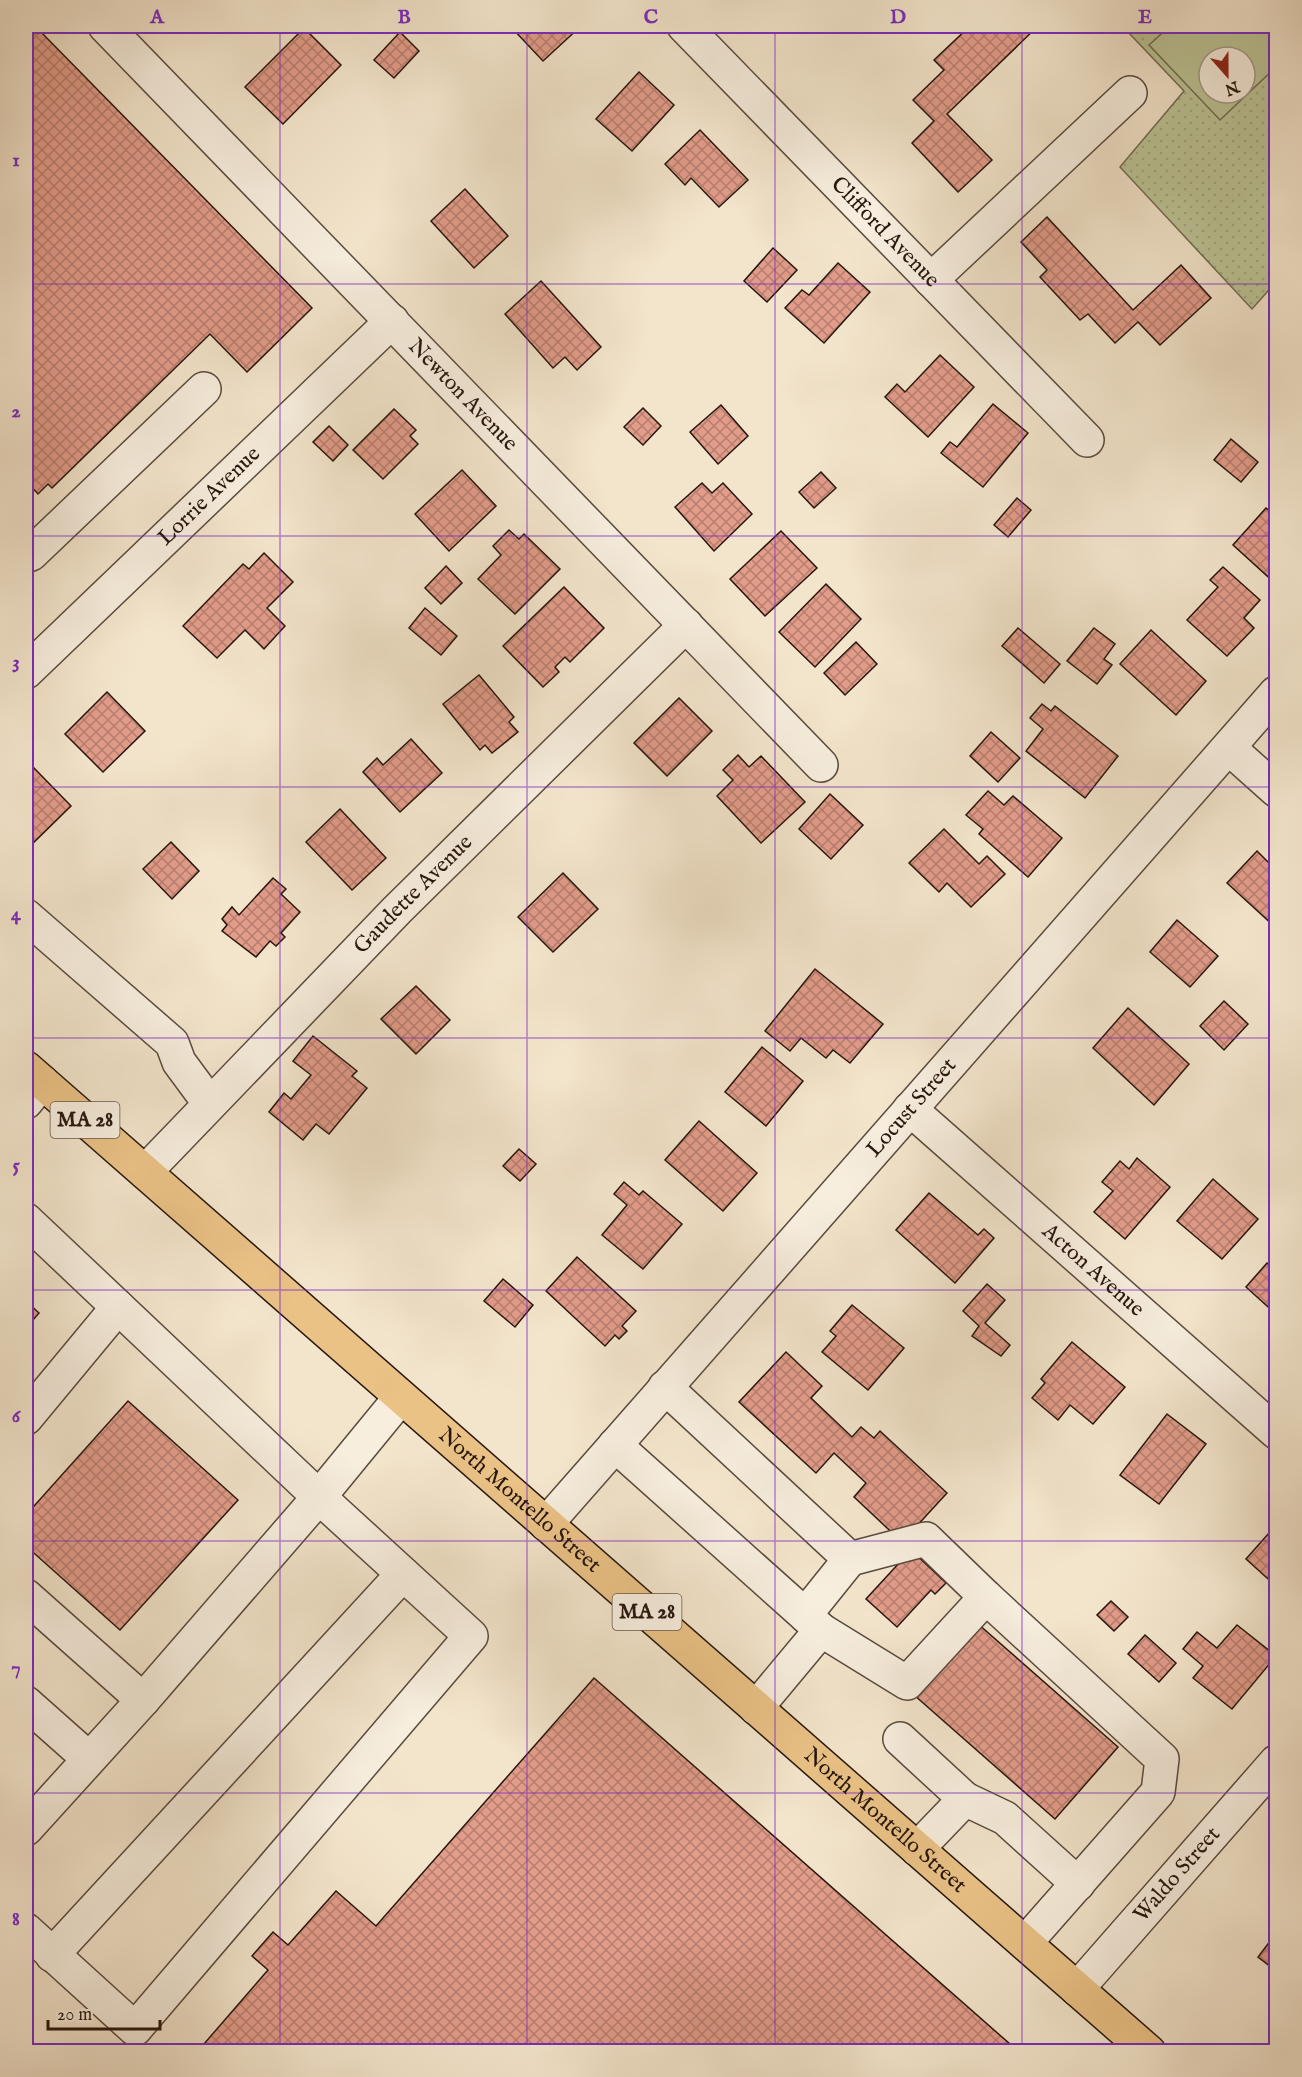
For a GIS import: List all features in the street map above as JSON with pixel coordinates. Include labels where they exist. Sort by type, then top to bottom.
[{"type":"main road","name":"North Montello Street","points":[[31,1084],[145,1172],[1149,2052]]},
{"type":"street","name":"Newton Avenue","points":[[105,26],[821,765]]},
{"type":"street","name":"Clifford Avenue","points":[[684,26],[1087,440]]},
{"type":"street","points":[[931,280],[1130,93]]},
{"type":"street","name":"Lorrie Avenue","points":[[26,672],[392,321]]},
{"type":"street","points":[[26,556],[31,554],[204,389]]},
{"type":"street","name":"Gaudette Avenue","points":[[145,1172],[398,910],[686,625]]},
{"type":"street","name":"Locust Street","points":[[546,1524],[1276,693]]},
{"type":"street","points":[[1229,748],[1276,790]]},
{"type":"street","points":[[26,916],[172,1043],[179,1062],[210,1104]]},
{"type":"street","name":"Acton Avenue","points":[[910,1109],[1276,1432]]},
{"type":"street","points":[[26,1220],[319,1497],[471,1636],[135,2029],[26,1930]]},
{"type":"street","points":[[26,1418],[118,1307]]},
{"type":"street","points":[[665,1387],[850,1560]]},
{"type":"street","points":[[26,1829],[143,1700],[319,1497],[401,1397]]},
{"type":"street","points":[[615,1445],[813,1622],[907,1683],[986,1597]]},
{"type":"street","points":[[756,1708],[813,1622],[850,1560],[926,1539],[1162,1759],[1158,1792],[1025,1944]]},
{"type":"street","points":[[52,1955],[403,1574]]},
{"type":"street","points":[[26,1596],[143,1700]]},
{"type":"street","points":[[26,1703],[88,1758]]},
{"type":"street","points":[[900,1739],[964,1799],[1005,1818],[1078,1884]]},
{"type":"street","name":"Waldo Street","points":[[1077,1989],[1276,1762]]},
{"type":"street","points":[[917,1849],[964,1799]]},
{"type":"green space","points":[[1135,26],[1276,26],[1276,282],[1252,309],[1120,167],[1184,91],[1128,32]]},
{"type":"green space","points":[[1170,26],[1276,26],[1276,67],[1257,85],[1257,45],[1197,45],[1197,96],[1149,45]]},
{"type":"green space","points":[[1206,105],[1236,105],[1220,120]]},
{"type":"building","points":[[26,26],[35,26],[312,308],[247,372],[210,334],[52,488],[48,484],[38,494],[26,481]]},
{"type":"building","points":[[510,26],[581,26],[543,61]]},
{"type":"building","points":[[970,26],[1038,26],[947,114],[992,160],[958,192],[912,143],[934,121],[913,100],[944,70],[934,60]]},
{"type":"building","points":[[304,28],[341,65],[283,124],[245,87]]},
{"type":"building","points":[[400,32],[419,51],[394,78],[374,60]]},
{"type":"building","points":[[639,72],[674,105],[632,151],[596,119]]},
{"type":"building","points":[[700,130],[748,180],[719,207],[691,178],[685,185],[665,164]]},
{"type":"building","points":[[465,189],[508,236],[474,268],[431,221]]},
{"type":"building","points":[[1047,217],[1133,310],[1181,265],[1211,298],[1160,345],[1138,322],[1115,343],[1088,314],[1080,320],[1040,277],[1047,270],[1021,242]]},
{"type":"building","points":[[773,248],[797,270],[767,302],[744,281]]},
{"type":"building","points":[[838,263],[870,292],[824,343],[785,308],[802,290],[809,295]]},
{"type":"building","points":[[541,281],[601,347],[577,370],[565,357],[553,368],[505,314]]},
{"type":"building","points":[[940,355],[974,387],[928,437],[885,397],[897,384],[905,392]]},
{"type":"building","points":[[993,404],[1028,433],[983,487],[941,453],[950,442],[957,447]]},
{"type":"building","points":[[721,405],[748,436],[718,464],[690,432]]},
{"type":"building","points":[[643,408],[661,426],[643,445],[624,427]]},
{"type":"building","points":[[394,409],[416,430],[410,436],[418,444],[383,479],[353,450]]},
{"type":"building","points":[[329,426],[348,445],[333,461],[313,442]]},
{"type":"building","points":[[1231,439],[1258,462],[1241,482],[1214,460]]},
{"type":"building","points":[[462,470],[496,506],[449,551],[415,514]]},
{"type":"building","points":[[821,472],[836,488],[814,508],[799,492]]},
{"type":"building","points":[[702,483],[712,493],[723,483],[752,514],[714,551],[675,507]]},
{"type":"building","points":[[1017,498],[1031,510],[1008,537],[994,525]]},
{"type":"building","points":[[1266,508],[1276,516],[1276,584],[1233,545]]},
{"type":"building","points":[[509,530],[519,539],[524,534],[560,569],[515,614],[478,579],[501,555],[493,546]]},
{"type":"building","points":[[781,531],[817,568],[765,616],[730,579]]},
{"type":"building","points":[[264,553],[293,582],[267,608],[285,626],[264,649],[245,630],[217,658],[183,626],[243,564],[249,569]]},
{"type":"building","points":[[446,566],[462,583],[441,604],[425,588]]},
{"type":"building","points":[[1223,567],[1260,600],[1244,618],[1254,628],[1227,656],[1187,620],[1218,587],[1210,580]]},
{"type":"building","points":[[826,584],[861,619],[815,667],[779,632]]},
{"type":"building","points":[[564,587],[604,628],[570,662],[565,657],[555,667],[559,672],[543,687],[503,646]]},
{"type":"building","points":[[425,608],[457,636],[441,655],[409,628]]},
{"type":"building","points":[[1018,628],[1060,664],[1044,683],[1002,646]]},
{"type":"building","points":[[1094,628],[1115,644],[1104,659],[1112,665],[1097,684],[1067,661]]},
{"type":"building","points":[[1151,630],[1206,681],[1176,715],[1120,664]]},
{"type":"building","points":[[856,642],[877,664],[845,695],[824,673]]},
{"type":"building","points":[[479,675],[514,717],[509,722],[518,732],[492,753],[485,745],[480,750],[443,704]]},
{"type":"building","points":[[107,692],[145,731],[103,772],[65,734]]},
{"type":"building","points":[[679,698],[712,731],[667,776],[634,743]]},
{"type":"building","points":[[1042,704],[1051,711],[1055,706],[1118,756],[1085,798],[1026,751],[1043,729],[1030,718]]},
{"type":"building","points":[[991,732],[1020,758],[998,782],[970,756]]},
{"type":"building","points":[[411,739],[442,773],[400,812],[363,772],[377,758],[383,765]]},
{"type":"building","points":[[738,755],[749,767],[761,756],[805,802],[761,843],[717,796],[733,780],[723,770]]},
{"type":"building","points":[[34,768],[71,806],[29,847],[26,843],[26,776]]},
{"type":"building","points":[[988,791],[1004,805],[1013,796],[1062,838],[1028,877],[979,834],[983,829],[966,815]]},
{"type":"building","points":[[830,794],[863,825],[831,859],[799,829]]},
{"type":"building","points":[[340,809],[386,858],[352,890],[306,842]]},
{"type":"building","points":[[944,829],[979,864],[987,856],[1005,874],[971,907],[947,883],[939,892],[909,863]]},
{"type":"building","points":[[171,842],[199,871],[172,899],[143,869]]},
{"type":"building","points":[[1257,851],[1276,870],[1276,928],[1227,883]]},
{"type":"building","points":[[563,873],[598,909],[553,952],[518,917]]},
{"type":"building","points":[[273,878],[286,889],[281,894],[300,912],[281,933],[285,937],[276,946],[270,941],[256,957],[222,931],[227,925],[222,919],[232,907],[239,915]]},
{"type":"building","points":[[1177,920],[1218,956],[1190,987],[1150,952]]},
{"type":"building","points":[[815,969],[883,1024],[850,1063],[833,1050],[826,1058],[801,1038],[790,1051],[765,1031]]},
{"type":"building","points":[[416,986],[450,1020],[416,1054],[381,1019]]},
{"type":"building","points":[[1224,1001],[1248,1024],[1224,1050],[1200,1026]]},
{"type":"building","points":[[1128,1008],[1189,1064],[1154,1105],[1093,1048]]},
{"type":"building","points":[[313,1036],[357,1071],[352,1076],[367,1088],[329,1134],[316,1124],[303,1140],[269,1112],[284,1093],[291,1099],[311,1075],[293,1061]]},
{"type":"building","points":[[762,1047],[803,1081],[766,1126],[725,1092]]},
{"type":"building","points":[[699,1121],[757,1173],[723,1211],[665,1160]]},
{"type":"building","points":[[519,1149],[536,1164],[520,1181],[503,1166]]},
{"type":"building","points":[[1137,1158],[1170,1187],[1125,1239],[1094,1212],[1113,1191],[1102,1182],[1120,1161],[1129,1169]]},
{"type":"building","points":[[1213,1179],[1258,1219],[1222,1259],[1177,1221]]},
{"type":"building","points":[[624,1182],[639,1195],[643,1191],[682,1224],[643,1269],[602,1235],[627,1205],[614,1194]]},
{"type":"building","points":[[929,1193],[978,1235],[984,1229],[994,1238],[955,1283],[896,1230]]},
{"type":"building","points":[[577,1257],[636,1311],[622,1326],[627,1331],[619,1339],[615,1335],[605,1346],[546,1291]]},
{"type":"building","points":[[1267,1263],[1273,1268],[1276,1264],[1276,1314],[1246,1287]]},
{"type":"building","points":[[503,1279],[533,1305],[515,1327],[484,1301]]},
{"type":"building","points":[[987,1284],[1005,1300],[985,1323],[1010,1345],[1001,1356],[972,1336],[979,1326],[963,1311]]},
{"type":"building","points":[[26,1301],[39,1313],[26,1328]]},
{"type":"building","points":[[852,1305],[904,1348],[868,1390],[822,1352],[836,1336],[830,1331]]},
{"type":"building","points":[[1072,1342],[1125,1387],[1093,1424],[1070,1405],[1058,1420],[1032,1398],[1045,1383],[1041,1379]]},
{"type":"building","points":[[786,1352],[822,1386],[811,1398],[852,1437],[861,1427],[874,1438],[880,1431],[947,1493],[902,1542],[854,1497],[866,1483],[834,1453],[816,1473],[739,1402]]},
{"type":"building","points":[[128,1401],[238,1500],[120,1630],[26,1546],[26,1515]]},
{"type":"building","points":[[1167,1414],[1206,1444],[1159,1504],[1120,1475]]},
{"type":"building","points":[[1276,1525],[1276,1586],[1246,1559]]},
{"type":"building","points":[[911,1550],[946,1583],[935,1594],[931,1590],[897,1627],[866,1599]]},
{"type":"building","points":[[1111,1601],[1128,1617],[1114,1631],[1097,1615]]},
{"type":"building","points":[[977,1623],[1118,1747],[1055,1819],[914,1695]]},
{"type":"building","points":[[1237,1625],[1276,1656],[1232,1709],[1193,1678],[1203,1666],[1183,1649],[1197,1632],[1217,1648]]},
{"type":"building","points":[[1145,1635],[1176,1663],[1159,1682],[1128,1654]]},
{"type":"building","points":[[594,1678],[1019,2052],[197,2052],[268,1970],[252,1956],[273,1932],[288,1945],[336,1891],[376,1926]]},
{"type":"building","points":[[1271,1940],[1276,1945],[1276,1971],[1258,1957]]}]
